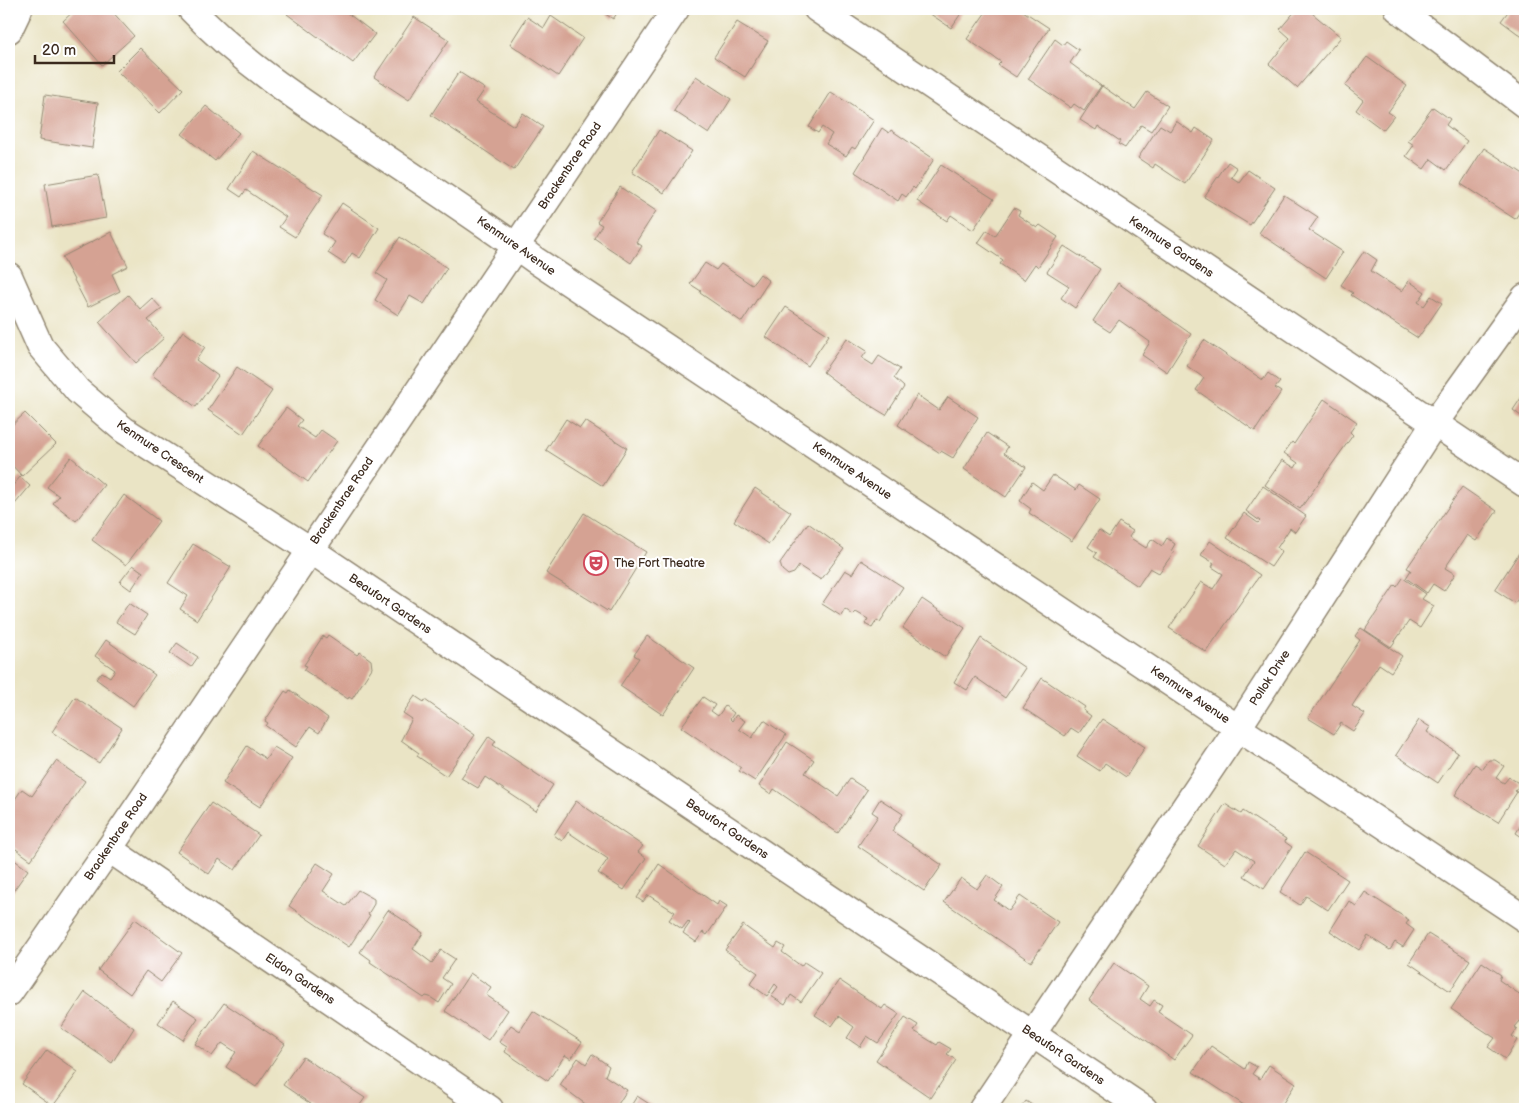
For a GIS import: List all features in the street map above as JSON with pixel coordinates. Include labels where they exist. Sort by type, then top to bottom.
[{"type":"street","points":[[9,30],[19,9]]},
{"type":"street","name":"Kenmure Avenue","points":[[191,9],[217,36],[283,89],[1525,918]]},
{"type":"street","name":"Brackenbrae Road","points":[[9,993],[109,849],[309,550],[676,9]]},
{"type":"street","name":"Kenmure Gardens","points":[[817,9],[1525,484]]},
{"type":"street","points":[[1398,9],[1525,105]]},
{"type":"street","name":"Kenmure Crescent","points":[[9,276],[40,346],[78,391],[124,430],[309,550]]},
{"type":"street","name":"Pollok Drive","points":[[982,1109],[1238,728],[1434,424],[1525,297]]},
{"type":"street","name":"Beaufort Gardens","points":[[309,550],[1144,1109]]},
{"type":"street","name":"Eldon Gardens","points":[[109,849],[490,1109]]},
{"type":"building","points":[[76,9],[110,9],[134,36],[102,65],[63,21]]},
{"type":"building","points":[[285,9],[342,9],[375,34],[353,63],[287,14],[289,12]]},
{"type":"building","points":[[598,9],[620,9],[613,19]]},
{"type":"building","points":[[923,9],[964,9],[951,28]]},
{"type":"building","points":[[988,9],[993,11],[995,9],[1020,9],[1049,28],[1016,77],[998,65],[1001,62],[967,39]]},
{"type":"building","points":[[1297,9],[1307,9],[1341,37],[1297,88],[1269,64],[1290,38],[1280,29]]},
{"type":"building","points":[[1510,9],[1525,9],[1525,39],[1501,21]]},
{"type":"building","points":[[551,16],[583,38],[558,76],[510,44],[527,17],[544,28]]},
{"type":"building","points":[[414,17],[449,40],[409,100],[374,77]]},
{"type":"building","points":[[737,22],[768,41],[745,77],[714,57]]},
{"type":"building","points":[[1055,39],[1063,45],[1066,41],[1079,50],[1070,63],[1101,86],[1084,111],[1074,104],[1071,108],[1028,79]]},
{"type":"building","points":[[140,48],[183,89],[160,113],[117,71]]},
{"type":"building","points":[[1367,57],[1407,86],[1388,112],[1394,116],[1383,130],[1356,110],[1363,100],[1345,86]]},
{"type":"building","points":[[459,72],[485,89],[476,102],[514,126],[523,113],[543,127],[514,170],[431,115]]},
{"type":"building","points":[[696,76],[731,99],[709,134],[674,111]]},
{"type":"building","points":[[1102,86],[1135,109],[1147,92],[1168,106],[1151,131],[1141,125],[1125,148],[1118,144],[1120,141],[1098,126],[1096,130],[1080,120]]},
{"type":"building","points":[[831,92],[874,120],[855,149],[852,147],[846,156],[826,144],[832,134],[822,127],[818,133],[809,127]]},
{"type":"building","points":[[45,95],[98,103],[92,148],[39,140]]},
{"type":"building","points":[[206,106],[239,133],[215,161],[182,134]]},
{"type":"building","points":[[1433,107],[1450,119],[1446,125],[1467,141],[1446,170],[1431,159],[1424,169],[1406,156],[1414,145],[1408,141]]},
{"type":"building","points":[[1176,121],[1193,133],[1196,128],[1214,140],[1185,184],[1155,164],[1153,168],[1138,158],[1160,125],[1170,131]]},
{"type":"building","points":[[882,128],[889,133],[891,130],[934,159],[915,189],[913,187],[906,197],[902,194],[898,201],[855,172]]},
{"type":"building","points":[[659,130],[692,151],[664,193],[632,172]]},
{"type":"building","points":[[1484,148],[1525,175],[1525,212],[1521,210],[1515,219],[1461,184]]},
{"type":"building","points":[[253,151],[323,195],[295,237],[279,227],[286,217],[246,190],[241,197],[229,189]]},
{"type":"building","points":[[1228,162],[1237,168],[1231,177],[1239,182],[1248,170],[1275,188],[1250,225],[1204,197]]},
{"type":"building","points":[[941,165],[994,199],[973,230],[951,215],[947,221],[917,201]]},
{"type":"building","points":[[98,175],[106,218],[52,227],[45,184]]},
{"type":"building","points":[[620,187],[656,211],[636,242],[642,246],[631,263],[594,238],[602,225],[597,222]]},
{"type":"building","points":[[1284,195],[1318,217],[1309,230],[1343,252],[1326,278],[1259,233]]},
{"type":"building","points":[[342,203],[379,228],[360,258],[352,253],[345,264],[328,253],[335,242],[322,234]]},
{"type":"building","points":[[1014,208],[1020,211],[1018,215],[1037,228],[1040,225],[1058,237],[1038,267],[1035,264],[1024,280],[1000,264],[1003,260],[978,243],[987,230],[995,236]]},
{"type":"building","points":[[111,232],[128,266],[112,274],[120,291],[88,307],[62,257]]},
{"type":"building","points":[[400,237],[447,268],[424,304],[410,296],[398,315],[375,300],[387,280],[376,273]]},
{"type":"building","points":[[1064,246],[1100,269],[1075,308],[1061,298],[1069,286],[1047,272]]},
{"type":"building","points":[[1364,251],[1377,260],[1371,271],[1402,291],[1409,281],[1425,292],[1418,302],[1424,306],[1431,296],[1442,303],[1418,338],[1351,295],[1353,293],[1341,285]]},
{"type":"building","points":[[705,263],[716,270],[721,264],[752,285],[760,274],[769,281],[742,322],[690,284]]},
{"type":"building","points":[[1118,283],[1191,334],[1167,372],[1142,355],[1150,342],[1119,320],[1110,332],[1093,321]]},
{"type":"building","points":[[128,295],[140,309],[152,298],[162,309],[148,320],[164,338],[136,363],[99,322]]},
{"type":"building","points":[[786,307],[829,335],[808,366],[766,337]]},
{"type":"building","points":[[183,331],[205,347],[196,360],[218,376],[196,407],[152,375]]},
{"type":"building","points":[[847,338],[867,351],[862,358],[873,365],[879,356],[900,369],[894,378],[904,387],[886,415],[853,395],[823,372]]},
{"type":"building","points":[[1204,340],[1263,380],[1268,373],[1280,382],[1275,388],[1281,392],[1255,431],[1196,390],[1204,378],[1187,366]]},
{"type":"building","points":[[237,367],[272,391],[243,434],[208,410]]},
{"type":"building","points":[[1525,392],[1525,411],[1521,416],[1513,410]]},
{"type":"building","points":[[917,395],[939,410],[948,397],[978,417],[953,458],[941,451],[940,453],[898,425]]},
{"type":"building","points":[[1324,399],[1357,422],[1350,432],[1353,435],[1300,509],[1265,485],[1282,460],[1295,468],[1298,463],[1284,453],[1292,442],[1294,444]]},
{"type":"building","points":[[286,408],[302,420],[297,426],[315,438],[321,430],[337,441],[308,482],[258,446]]},
{"type":"building","points":[[25,413],[56,444],[22,476],[9,462],[9,428]]},
{"type":"building","points":[[566,419],[580,428],[585,421],[627,448],[603,486],[546,450]]},
{"type":"building","points":[[987,433],[1008,447],[1004,453],[1026,467],[1006,497],[964,469]]},
{"type":"building","points":[[71,457],[104,485],[76,521],[53,503],[59,496],[47,487]]},
{"type":"building","points":[[1053,475],[1076,490],[1079,485],[1100,499],[1072,541],[1029,513],[1031,509],[1020,501],[1032,482],[1043,490]]},
{"type":"building","points":[[20,477],[30,486],[15,504],[9,498],[9,490]]},
{"type":"building","points":[[1263,486],[1306,516],[1295,532],[1290,528],[1277,548],[1282,551],[1271,567],[1227,538],[1244,513],[1258,523],[1260,521],[1246,511]]},
{"type":"building","points":[[1462,487],[1497,511],[1476,541],[1467,535],[1445,568],[1455,574],[1444,591],[1433,584],[1427,593],[1406,578],[1411,570],[1407,568]]},
{"type":"building","points":[[755,488],[791,512],[769,544],[734,521]]},
{"type":"building","points":[[124,495],[159,521],[126,565],[92,540]]},
{"type":"building","name":"The Fort Theatre","points":[[584,513],[646,552],[609,612],[546,573]]},
{"type":"building","points":[[1119,522],[1133,531],[1129,537],[1146,548],[1152,539],[1162,546],[1167,538],[1175,544],[1171,551],[1174,552],[1159,573],[1150,568],[1138,586],[1094,557],[1097,553],[1088,547],[1099,530],[1109,537]]},
{"type":"building","points":[[808,523],[844,549],[821,580],[799,566],[794,573],[788,575],[782,570],[780,563]]},
{"type":"building","points":[[1210,541],[1260,575],[1206,652],[1169,628],[1201,582],[1213,589],[1223,574],[1212,567],[1214,563],[1201,555]]},
{"type":"building","points":[[193,544],[231,567],[197,620],[180,609],[188,596],[168,583]]},
{"type":"building","points":[[1519,553],[1525,557],[1525,597],[1521,594],[1515,603],[1495,590]]},
{"type":"building","points":[[861,560],[903,587],[880,622],[877,620],[872,628],[865,624],[868,619],[856,612],[853,615],[845,609],[841,616],[822,604],[845,570],[852,574]]},
{"type":"building","points":[[133,565],[143,572],[131,590],[120,582]]},
{"type":"building","points":[[1403,578],[1426,594],[1422,599],[1434,606],[1420,628],[1409,621],[1391,647],[1365,630],[1395,585],[1397,587]]},
{"type":"building","points":[[922,599],[965,628],[945,657],[903,628]]},
{"type":"building","points":[[129,603],[147,615],[135,634],[116,622]]},
{"type":"building","points":[[1361,628],[1402,656],[1391,672],[1379,664],[1352,706],[1365,714],[1353,731],[1341,723],[1334,734],[1308,718],[1360,640],[1355,636]]},
{"type":"building","points":[[328,635],[357,655],[360,652],[371,660],[372,668],[352,699],[349,697],[348,699],[304,670],[307,666],[304,665],[323,636],[326,638]]},
{"type":"building","points":[[647,636],[694,668],[663,715],[620,686],[639,658],[634,655]]},
{"type":"building","points":[[981,638],[1025,668],[1005,698],[975,677],[967,690],[954,682]]},
{"type":"building","points":[[106,640],[155,675],[133,706],[96,679],[102,672],[110,677],[115,670],[95,656]]},
{"type":"building","points":[[177,643],[198,657],[191,667],[170,653]]},
{"type":"building","points":[[1042,678],[1085,707],[1083,710],[1091,716],[1079,733],[1071,728],[1065,736],[1023,708]]},
{"type":"building","points":[[290,690],[328,718],[319,733],[310,727],[296,747],[266,726],[268,723],[265,721],[285,691],[288,693]]},
{"type":"building","points":[[415,696],[424,702],[425,700],[475,735],[446,776],[417,756],[419,753],[401,740],[412,719],[403,713]]},
{"type":"building","points":[[75,697],[122,728],[99,763],[52,732]]},
{"type":"building","points":[[703,697],[715,705],[711,711],[718,716],[725,706],[734,713],[730,719],[732,721],[736,715],[745,721],[739,729],[752,738],[764,720],[786,735],[755,781],[739,771],[741,768],[681,727]]},
{"type":"building","points":[[1102,719],[1145,747],[1126,777],[1105,763],[1100,771],[1077,756]]},
{"type":"building","points":[[1419,720],[1430,727],[1427,732],[1458,753],[1438,783],[1396,755]]},
{"type":"building","points":[[489,736],[496,741],[493,745],[553,785],[536,811],[485,777],[478,788],[461,778]]},
{"type":"building","points":[[787,742],[814,760],[805,773],[838,796],[850,779],[867,790],[838,833],[774,789],[771,794],[759,786]]},
{"type":"building","points":[[247,746],[266,759],[274,747],[292,758],[260,807],[223,783]]},
{"type":"building","points":[[1489,760],[1495,760],[1504,766],[1496,778],[1504,783],[1509,777],[1520,784],[1498,822],[1455,795],[1475,764],[1483,769]]},
{"type":"building","points":[[56,761],[85,781],[31,860],[9,844],[9,808],[22,789],[32,796]]},
{"type":"building","points":[[880,799],[903,814],[892,831],[942,865],[924,891],[858,846],[878,816],[872,812]]},
{"type":"building","points":[[576,801],[643,846],[638,852],[646,858],[624,890],[598,873],[608,859],[568,832],[562,841],[554,835]]},
{"type":"building","points":[[211,803],[259,835],[235,870],[219,859],[209,874],[177,852]]},
{"type":"building","points":[[1225,804],[1241,814],[1243,811],[1286,839],[1285,842],[1292,847],[1264,889],[1244,876],[1254,861],[1236,849],[1225,864],[1198,846]]},
{"type":"building","points":[[1525,818],[1525,839],[1516,833]]},
{"type":"building","points":[[1305,852],[1348,880],[1328,910],[1306,896],[1300,905],[1280,892]]},
{"type":"building","points":[[9,856],[28,870],[9,897]]},
{"type":"building","points":[[317,863],[334,874],[323,891],[346,906],[358,890],[374,899],[374,904],[368,914],[370,915],[349,947],[289,906]]},
{"type":"building","points":[[659,864],[717,905],[719,901],[727,906],[707,935],[703,932],[696,942],[683,933],[690,923],[688,921],[682,929],[669,920],[675,912],[648,895],[643,902],[637,898]]},
{"type":"building","points":[[987,875],[1003,887],[994,900],[1009,911],[1020,896],[1058,922],[1031,962],[944,902],[961,878],[977,889]]},
{"type":"building","points":[[1365,892],[1409,920],[1406,924],[1414,930],[1403,947],[1395,942],[1390,950],[1368,936],[1359,950],[1330,931],[1349,901],[1356,906]]},
{"type":"building","points":[[388,910],[423,933],[413,949],[432,963],[441,950],[455,959],[442,978],[451,984],[439,1003],[430,997],[426,996],[424,998],[370,962],[371,960],[360,952]]},
{"type":"building","points":[[135,919],[182,953],[161,982],[146,971],[130,994],[98,970]]},
{"type":"building","points":[[743,925],[775,948],[778,943],[785,947],[782,952],[801,966],[804,962],[821,973],[801,1002],[791,995],[785,1005],[771,996],[778,987],[775,984],[767,996],[750,984],[758,973],[725,950]]},
{"type":"building","points":[[1428,934],[1470,960],[1450,991],[1409,963]]},
{"type":"building","points":[[1482,962],[1501,975],[1499,980],[1525,998],[1525,1025],[1519,1021],[1514,1027],[1517,1029],[1512,1036],[1517,1040],[1505,1059],[1488,1047],[1495,1038],[1451,1009]]},
{"type":"building","points":[[1114,963],[1148,986],[1140,999],[1150,1006],[1154,1000],[1162,1005],[1158,1012],[1192,1035],[1174,1060],[1089,1000]]},
{"type":"building","points":[[470,973],[491,987],[486,995],[508,1010],[488,1040],[445,1011]]},
{"type":"building","points":[[839,980],[882,1009],[885,1005],[899,1014],[878,1043],[867,1036],[860,1047],[847,1038],[854,1027],[839,1016],[832,1026],[815,1015]]},
{"type":"building","points":[[85,992],[134,1028],[112,1063],[61,1028]]},
{"type":"building","points":[[173,1001],[198,1018],[183,1040],[158,1023]]},
{"type":"building","points":[[224,1003],[285,1044],[256,1087],[226,1067],[236,1052],[222,1043],[212,1056],[195,1044]]},
{"type":"building","points":[[533,1011],[582,1042],[571,1059],[565,1055],[548,1081],[505,1052],[507,1047],[499,1042],[511,1025],[520,1031]]},
{"type":"building","points":[[905,1017],[918,1025],[914,1031],[937,1045],[939,1042],[951,1049],[947,1054],[956,1060],[931,1098],[876,1060]]},
{"type":"building","points":[[1211,1046],[1245,1069],[1248,1062],[1257,1067],[1252,1074],[1260,1079],[1269,1065],[1296,1083],[1279,1109],[1250,1109],[1193,1072]]},
{"type":"building","points":[[47,1050],[78,1072],[53,1106],[22,1084]]},
{"type":"building","points":[[592,1054],[609,1066],[605,1076],[627,1090],[615,1109],[592,1109],[560,1085],[578,1058],[586,1064]]},
{"type":"building","points":[[303,1057],[365,1098],[357,1109],[318,1109],[283,1085]]},
{"type":"building","points":[[637,1096],[657,1109],[629,1109]]},
{"type":"building","points":[[1026,1101],[1038,1109],[1020,1109]]},
{"type":"place","name":"The Fort Theatre","points":[[596,563]]}]
